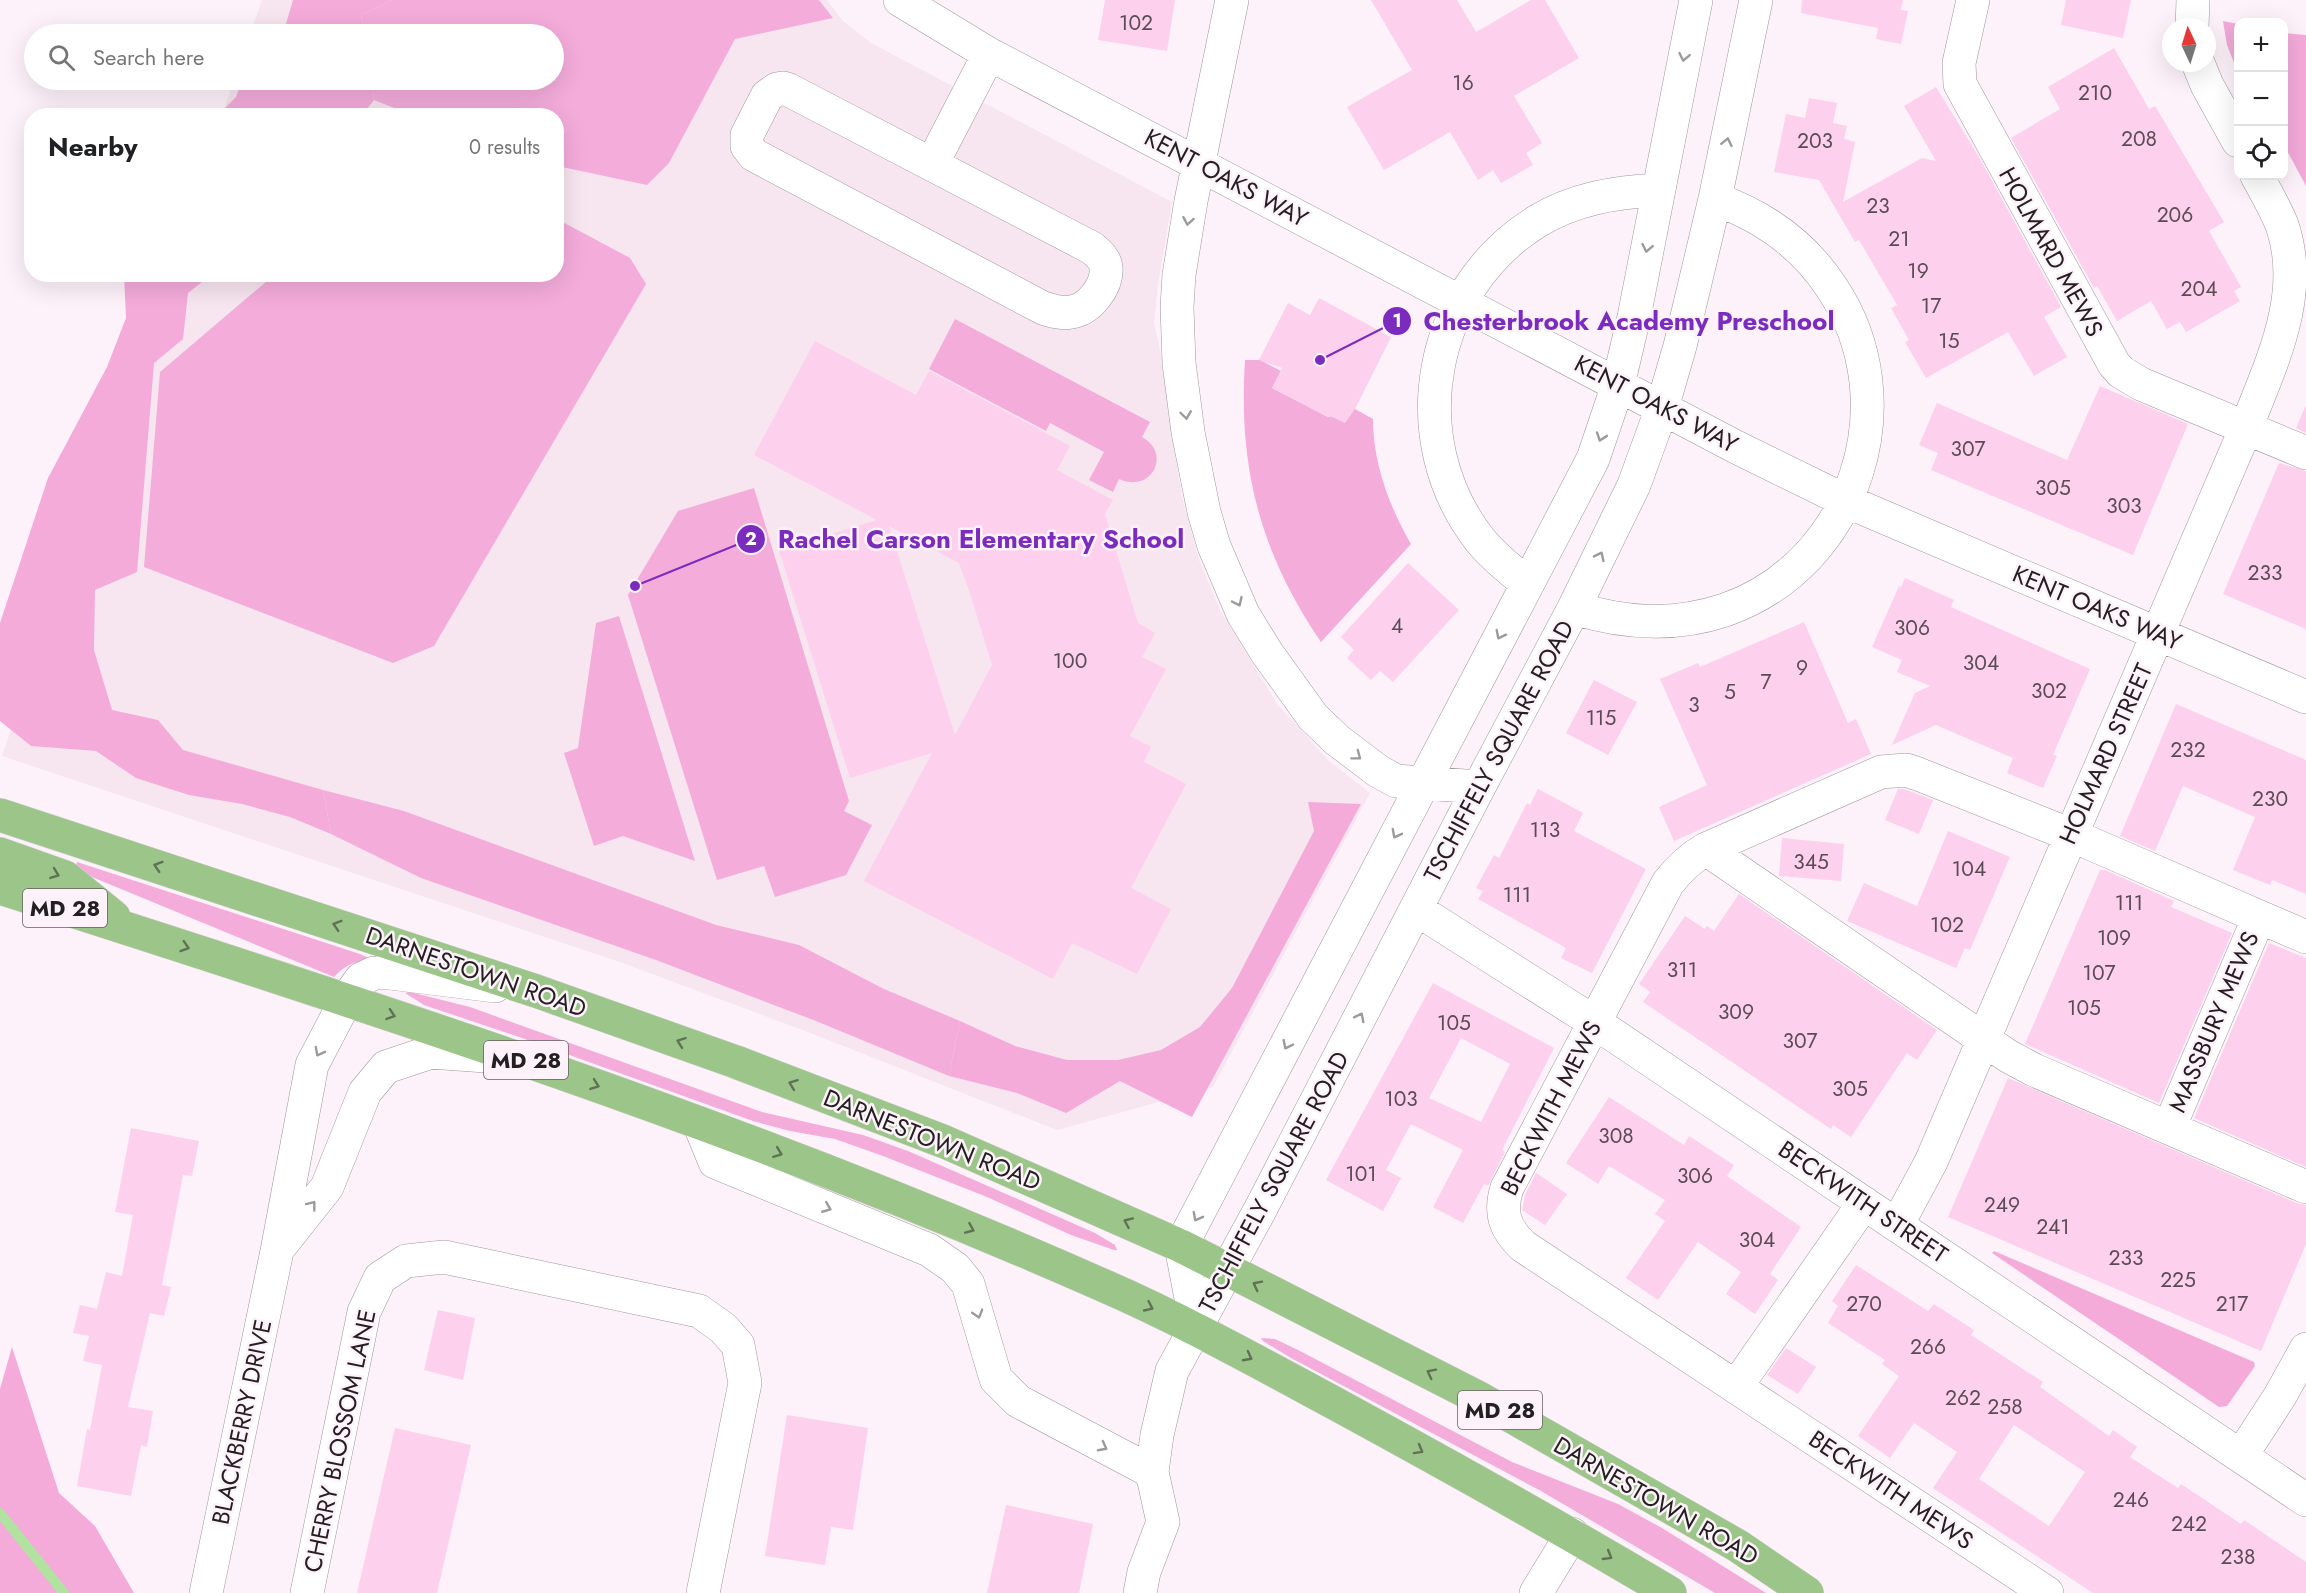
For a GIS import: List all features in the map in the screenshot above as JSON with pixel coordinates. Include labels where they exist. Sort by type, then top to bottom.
[{"type":"main road","name":"DARNESTOWN ROAD","points":[[0,815],[536,991],[736,1062],[945,1142],[1181,1246],[1481,1399],[1738,1546],[1808,1593]]},
{"type":"main road","points":[[0,854],[65,877],[130,929]]},
{"type":"main road","name":"MD 28","points":[[0,888],[346,1000],[521,1059],[699,1123],[916,1206],[1101,1284],[1197,1329],[1572,1534],[1670,1593]]},
{"type":"street","name":"KENT OAKS WAY","points":[[900,0],[989,54],[1662,408],[1846,501],[2306,697]]},
{"type":"street","points":[[1232,0],[1179,275],[1178,336],[1188,432],[1204,512],[1214,546],[1243,614],[1271,661],[1313,717],[1337,740],[1378,771],[1396,781],[1479,787]]},
{"type":"street","points":[[1181,1246],[1593,459],[1618,385],[1634,317],[1696,0]]},
{"type":"street","name":"TSCHIFFELY SQUARE ROAD","points":[[1197,1329],[1574,609],[1634,485],[1662,408],[1683,335],[1715,199],[1756,0]]},
{"type":"street","name":"HOLMARD MEWS","points":[[1973,0],[1959,63],[1960,84],[2108,355],[2121,372],[2141,384],[2246,428]]},
{"type":"street","points":[[2192,18],[2193,0]]},
{"type":"street","points":[[932,164],[989,54]]},
{"type":"street","points":[[2202,72],[2234,134]]},
{"type":"street","points":[[783,88],[932,164],[1098,252],[1106,266],[1105,273],[1088,305],[1063,313],[1043,308],[753,155],[746,141],[767,96],[783,88]]},
{"type":"street","name":"HOLMARD STREET","points":[[1897,1225],[1931,1162],[2159,634],[2246,428],[2288,320],[2292,284],[2288,247],[2282,226],[2259,180]]},
{"type":"street","points":[[1527,583],[1501,563],[1480,540],[1463,515],[1440,459],[1435,429],[1434,398],[1437,368],[1444,338],[1461,302],[1482,269],[1499,252],[1537,222],[1559,210],[1596,197],[1628,191],[1658,190]]},
{"type":"street","points":[[1574,609],[1634,622],[1665,622],[1696,618],[1726,609],[1755,596],[1780,580],[1804,560],[1825,536],[1846,501],[1861,463],[1867,430],[1868,396],[1864,363],[1855,331],[1841,302],[1823,274],[1801,249],[1775,228],[1715,199]]},
{"type":"street","points":[[2246,428],[2306,453]]},
{"type":"street","name":"BECKWITH MEWS","points":[[2047,1593],[1523,1246],[1511,1235],[1505,1224],[1503,1201],[1507,1188],[1668,883],[1690,858],[1881,772],[1893,770],[1906,770],[1918,774],[2071,835]]},
{"type":"street","name":"MASSBURY MEWS","points":[[2071,835],[2306,937]]},
{"type":"street","points":[[1706,849],[1983,1040]]},
{"type":"street","name":"BECKWITH STREET","points":[[1416,909],[1594,1022],[2306,1500]]},
{"type":"street","name":"MASSBURY MEWS","points":[[2169,1128],[2259,917]]},
{"type":"street","name":"BLACKBERRY DRIVE","points":[[206,1593],[277,1251],[312,1065],[346,1000],[362,979],[374,973],[536,991]]},
{"type":"street","name":"MASSBURY MEWS","points":[[1983,1040],[2034,1070],[2306,1187]]},
{"type":"street","name":"BLACKBERRY DRIVE","points":[[277,1251],[327,1186],[365,1092],[386,1067],[431,1052],[521,1059]]},
{"type":"street","points":[[699,1123],[715,1162],[928,1250],[955,1268],[968,1284],[996,1379],[1018,1401],[1152,1472]]},
{"type":"street","points":[[1736,1387],[1864,1203]]},
{"type":"street","name":"TSCHIFFELY SQUARE ROAD","points":[[1181,1246],[1197,1329]]},
{"type":"street","name":"CHERRY BLOSSOM LANE","points":[[307,1593],[364,1312],[380,1278],[406,1261],[444,1257],[699,1311],[723,1328],[738,1345],[745,1383],[703,1593]]},
{"type":"street","points":[[1140,1593],[1144,1572],[1163,1522],[1152,1472],[1157,1434],[1172,1371],[1197,1329]]},
{"type":"street","points":[[2241,1456],[2280,1396],[2306,1349]]},
{"type":"street","points":[[1536,1593],[1572,1534]]},
{"type":"shaded area","points":[[262,0],[827,0],[843,21],[871,43],[1172,202],[1154,323],[1173,409],[1174,448],[1182,497],[1199,560],[1221,612],[1277,704],[1329,761],[1370,793],[1213,1087],[1057,1130],[808,1032],[623,963],[2,756],[165,282],[564,282],[564,108],[224,108],[231,90],[564,90],[564,24],[254,24]]},
{"type":"shaded area","points":[[293,0],[392,0],[361,15],[362,24],[286,24]]},
{"type":"shaded area","points":[[392,0],[819,0],[833,18],[735,39],[669,163],[647,185],[564,167],[564,108],[394,108],[374,100],[372,90],[564,90],[564,24],[362,24],[361,15]]},
{"type":"shaded area","points":[[2223,21],[2234,23],[2234,63],[2227,45]]},
{"type":"shaded area","points":[[2288,33],[2306,35],[2306,186],[2288,152]]},
{"type":"shaded area","points":[[238,90],[372,90],[374,100],[368,108],[225,108],[236,97]]},
{"type":"shaded area","points":[[564,223],[630,258],[646,284],[434,646],[393,663],[144,567],[160,372],[266,282],[564,282]]},
{"type":"shaded area","points":[[124,282],[202,282],[188,293],[183,339],[154,363],[137,572],[95,590],[94,650],[112,710],[158,720],[183,750],[323,790],[331,834],[290,817],[242,804],[189,795],[136,778],[96,751],[31,746],[0,721],[0,623],[48,478],[107,367],[126,318]]},
{"type":"shaded area","points":[[955,319],[1150,422],[1142,437],[1151,444],[1156,452],[1157,461],[1149,477],[1131,482],[1119,479],[1113,492],[1089,480],[1104,452],[1050,423],[1046,431],[929,369]]},
{"type":"shaded area","points":[[1245,360],[1260,360],[1281,371],[1272,388],[1328,417],[1355,409],[1373,419],[1379,468],[1389,499],[1411,544],[1321,642],[1282,575],[1268,542],[1258,508],[1245,437]]},
{"type":"shaded area","points":[[754,488],[849,801],[844,811],[872,825],[846,875],[775,897],[764,866],[717,880],[628,595],[678,511]]},
{"type":"shaded area","points":[[619,616],[695,861],[623,836],[594,846],[564,753],[578,748],[596,623]]},
{"type":"shaded area","points":[[323,790],[404,811],[716,925],[799,945],[884,989],[960,1021],[949,1076],[816,1021],[656,960],[421,878],[331,834]]},
{"type":"shaded area","points":[[1308,802],[1361,804],[1192,1117],[1120,1081],[1066,1113],[1017,1093],[949,1076],[960,1021],[1015,1046],[1067,1060],[1118,1060],[1161,1050],[1200,1027],[1232,988],[1314,831]]},
{"type":"shaded area","points":[[77,862],[360,954],[378,962],[354,963],[334,977],[75,870]]},
{"type":"shaded area","points":[[410,992],[470,1007],[762,1112],[863,1135],[908,1151],[1095,1233],[1115,1245],[1117,1250],[1071,1235],[987,1197],[883,1156],[835,1139],[790,1131],[753,1121],[424,1005],[405,993]]},
{"type":"shaded area","points":[[1994,1251],[2254,1362],[2255,1366],[2227,1406],[2219,1407],[1992,1253]]},
{"type":"shaded area","points":[[1261,1338],[1275,1339],[1300,1351],[1512,1462],[1618,1504],[1662,1528],[1766,1593],[1715,1593],[1541,1491],[1291,1358]]},
{"type":"shaded area","points":[[12,1347],[59,1493],[95,1526],[134,1593],[0,1593],[0,1389]]},
{"type":"building","points":[[1105,0],[1175,0],[1167,51],[1098,40]]},
{"type":"building","points":[[1371,0],[1457,0],[1476,32],[1531,0],[1545,0],[1579,58],[1514,96],[1542,143],[1526,153],[1533,165],[1501,183],[1493,170],[1478,180],[1450,132],[1384,170],[1347,107],[1412,70]]},
{"type":"building","points":[[1802,0],[1903,0],[1901,10],[1908,11],[1901,44],[1876,39],[1878,28],[1801,13]]},
{"type":"building","points":[[2066,0],[2131,0],[2123,38],[2061,25]]},
{"type":"building","points":[[2114,48],[2149,109],[2155,106],[2224,222],[2209,231],[2241,287],[2234,291],[2240,301],[2186,332],[2180,322],[2167,329],[2151,301],[2117,321],[2097,286],[2094,288],[2011,138],[2060,109],[2048,87]]},
{"type":"building","points":[[1936,87],[1979,157],[2061,307],[2044,317],[2067,357],[2034,376],[2008,332],[1926,378],[1905,342],[1909,340],[1891,308],[1897,305],[1859,240],[1855,242],[1819,180],[1774,172],[1786,114],[1805,118],[1809,98],[1837,103],[1833,123],[1847,126],[1844,139],[1855,142],[1843,202],[1922,158],[1936,161],[1904,106]]},
{"type":"building","points":[[1319,298],[1391,337],[1355,409],[1345,423],[1328,417],[1272,388],[1282,368],[1259,360],[1288,303],[1310,315]]},
{"type":"building","points":[[815,341],[916,395],[929,371],[1070,446],[1057,470],[1113,500],[1105,514],[1138,623],[1155,633],[1142,657],[1166,669],[1130,736],[1151,747],[1144,762],[1186,784],[1131,888],[1171,909],[1137,974],[1072,943],[1053,979],[864,881],[932,753],[850,778],[779,550],[877,520],[754,455]],"holes":[[[889,526],[959,563],[992,665],[955,735]]]},
{"type":"building","points":[[2100,386],[2188,424],[2133,555],[1931,470],[1938,453],[1919,445],[1937,403],[2067,460]]},
{"type":"building","points":[[2306,405],[2306,433],[2296,428]]},
{"type":"building","points":[[2279,463],[2306,471],[2306,629],[2223,594]]},
{"type":"building","points":[[1408,563],[1459,610],[1393,682],[1380,671],[1371,680],[1347,658],[1354,650],[1341,637]]},
{"type":"building","points":[[1905,578],[1954,600],[1951,607],[2090,669],[2053,755],[2057,756],[2043,788],[2007,773],[2013,758],[1936,725],[1892,745],[1915,693],[1930,686],[1897,672],[1902,660],[1872,647],[1899,586],[1901,587]]},
{"type":"building","points":[[1804,622],[1848,723],[1856,719],[1871,754],[1674,841],[1659,807],[1707,785],[1660,679],[1698,663],[1700,667]]},
{"type":"building","points":[[1594,680],[1637,702],[1608,755],[1566,733]]},
{"type":"building","points":[[2176,704],[2306,760],[2306,894],[2272,880],[2270,885],[2233,870],[2255,817],[2183,786],[2155,851],[2120,836]]},
{"type":"building","points":[[1538,789],[1583,813],[1574,831],[1646,869],[1592,973],[1561,958],[1566,948],[1478,899],[1483,891],[1476,888],[1494,855],[1499,858],[1527,803],[1530,805]]},
{"type":"building","points":[[1898,789],[1933,800],[1919,834],[1885,820]]},
{"type":"building","points":[[1948,831],[2010,857],[1970,950],[1965,948],[1956,968],[1847,921],[1864,883],[1917,906]]},
{"type":"building","points":[[1782,838],[1844,844],[1841,881],[1779,876]]},
{"type":"building","points":[[2100,870],[2105,870],[2174,901],[2171,907],[2232,933],[2159,1103],[2025,1044]]},
{"type":"building","points":[[1739,894],[1937,1030],[1917,1060],[1907,1053],[1851,1137],[1833,1125],[1831,1129],[1643,1002],[1650,992],[1639,984],[1685,916],[1705,929],[1707,926],[1714,931]]},
{"type":"building","points":[[2269,943],[2306,958],[2306,1167],[2194,1118]]},
{"type":"building","points":[[1433,983],[1554,1048],[1502,1150],[1505,1152],[1488,1186],[1484,1184],[1463,1223],[1433,1207],[1463,1150],[1411,1124],[1386,1170],[1401,1178],[1383,1211],[1326,1180]],"holes":[[[1461,1038],[1510,1064],[1481,1122],[1429,1098]]]},
{"type":"building","points":[[2008,1078],[2299,1204],[2306,1205],[2306,1244],[2261,1351],[1948,1217]]},
{"type":"building","points":[[1609,1097],[1684,1145],[1689,1136],[1734,1165],[1727,1176],[1801,1227],[1770,1274],[1778,1280],[1755,1314],[1726,1294],[1741,1272],[1698,1242],[1658,1300],[1626,1278],[1665,1221],[1655,1214],[1665,1200],[1609,1166],[1598,1184],[1566,1163]]},
{"type":"building","points":[[131,1128],[199,1141],[192,1176],[183,1175],[162,1285],[171,1287],[164,1316],[150,1313],[128,1407],[153,1411],[147,1447],[141,1445],[131,1496],[77,1486],[102,1365],[83,1361],[89,1336],[73,1333],[80,1305],[97,1309],[106,1272],[122,1276],[133,1215],[115,1212]]},
{"type":"building","points":[[1536,1173],[1567,1194],[1545,1225],[1522,1210],[1525,1195]]},
{"type":"building","points":[[1856,1265],[1928,1311],[1934,1304],[1974,1330],[1971,1335],[2043,1382],[2040,1387],[2109,1436],[2113,1430],[2137,1447],[2130,1457],[2178,1488],[2181,1484],[2241,1524],[2244,1520],[2306,1562],[2306,1593],[2093,1593],[1933,1488],[1957,1452],[1914,1423],[1890,1458],[1858,1436],[1899,1376],[1882,1364],[1885,1360],[1828,1323],[1838,1306],[1832,1301]],"holes":[[[2014,1425],[2085,1472],[2049,1526],[1979,1479]]]},
{"type":"building","points":[[438,1310],[475,1318],[463,1380],[424,1370]]},
{"type":"building","points":[[1786,1348],[1816,1367],[1798,1394],[1767,1375]]},
{"type":"building","points":[[787,1415],[868,1428],[853,1530],[831,1527],[825,1565],[765,1556]]},
{"type":"building","points":[[395,1428],[471,1445],[437,1593],[357,1593]]},
{"type":"building","points":[[1006,1505],[1093,1524],[1079,1593],[987,1593]]},
{"type":"waterway","points":[[0,1513],[64,1593]]},
{"type":"place","name":"Chesterbrook Academy Preschool","points":[[1320,360]]},
{"type":"place","name":"Rachel Carson Elementary School","points":[[635,586]]}]
